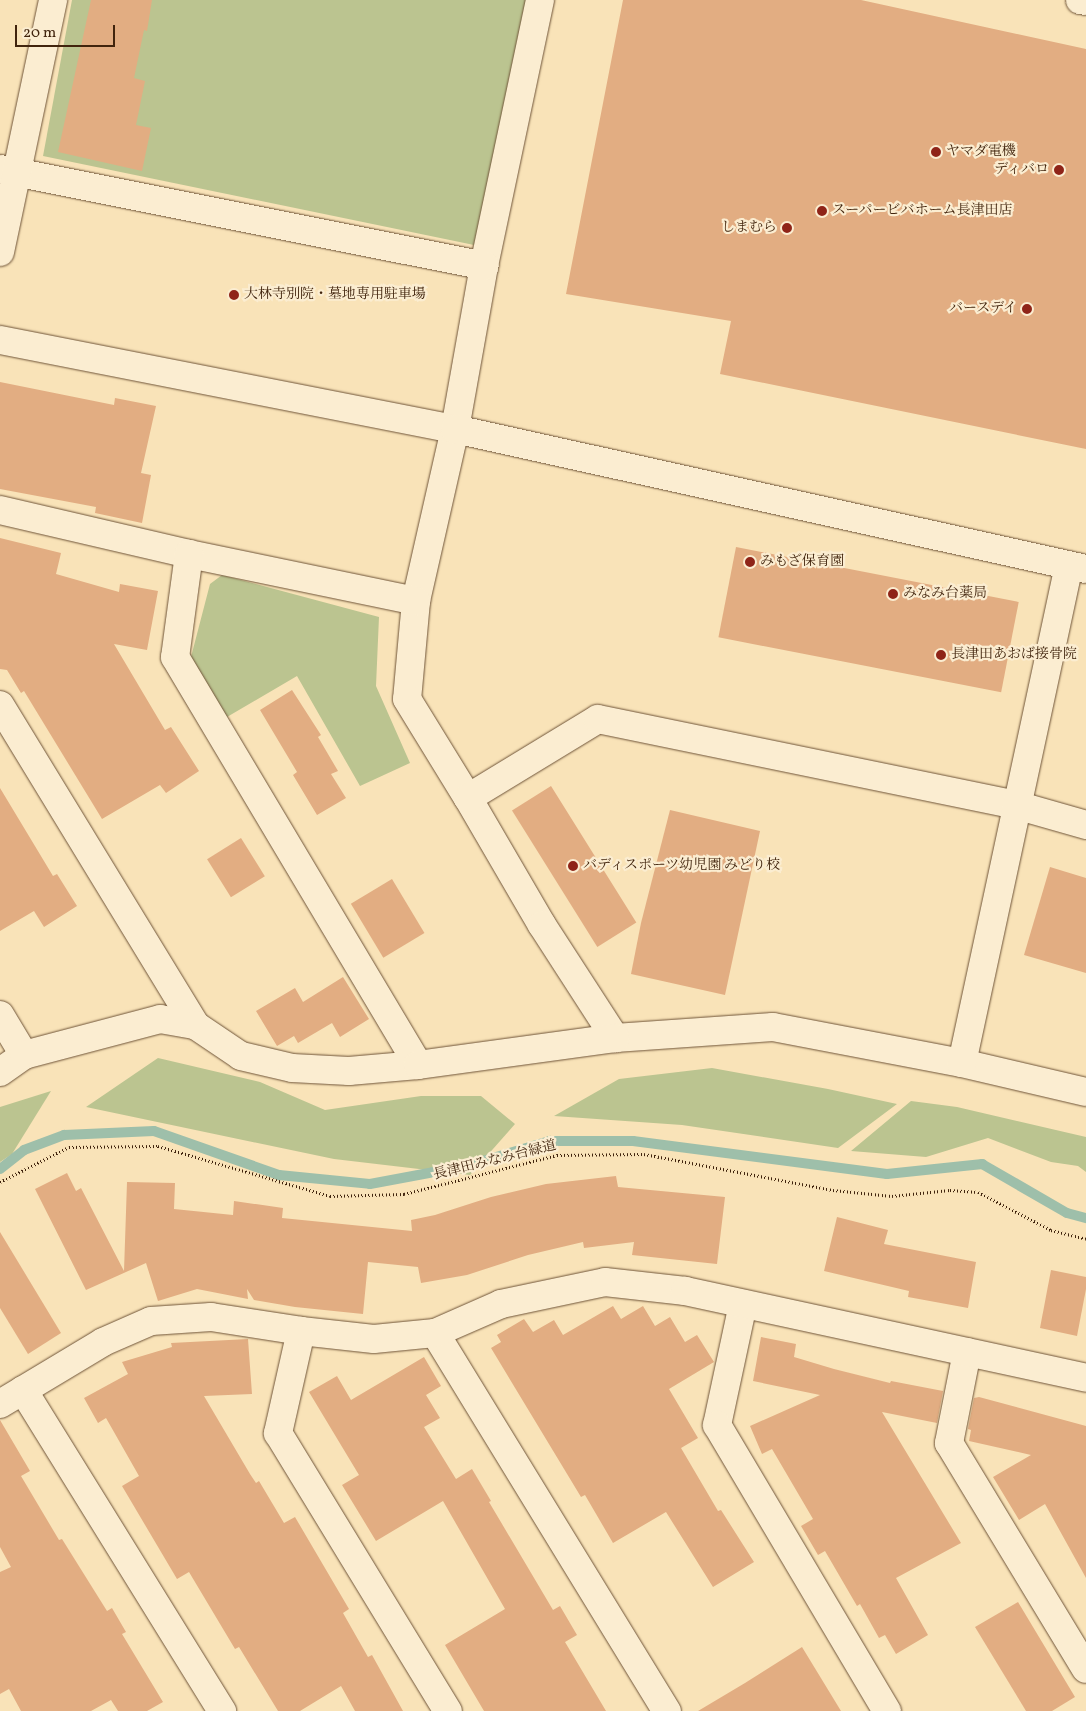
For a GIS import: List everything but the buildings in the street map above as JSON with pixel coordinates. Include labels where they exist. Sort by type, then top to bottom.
[{"type":"street","points":[[0,252],[9,170],[53,0]]},
{"type":"street","points":[[540,0],[484,266],[454,429],[416,601],[407,699],[468,798],[542,925],[615,1038]]},
{"type":"street","points":[[1080,0],[1086,2]]},
{"type":"street","points":[[9,170],[484,266]]},
{"type":"street","points":[[0,340],[454,429],[1078,567],[1016,805],[962,1063]]},
{"type":"street","points":[[0,510],[189,554],[416,601]]},
{"type":"street","points":[[189,554],[175,658],[418,1065]]},
{"type":"street","points":[[0,705],[195,1025]]},
{"type":"street","points":[[468,798],[598,719],[1016,805],[1086,825]]},
{"type":"street","points":[[0,1015],[24,1055]]},
{"type":"street","points":[[0,1072],[24,1055],[160,1019],[195,1025],[241,1056],[292,1068],[349,1072],[418,1065],[615,1038],[773,1027],[962,1063],[1086,1092]]},
{"type":"street","points":[[222,1711],[11,1397],[103,1342],[151,1321],[210,1317],[301,1331],[374,1339],[435,1333],[501,1304],[604,1282],[685,1290],[1086,1378]]},
{"type":"street","points":[[743,1304],[716,1425],[887,1711]]},
{"type":"street","points":[[301,1331],[278,1433],[448,1711]]},
{"type":"street","points":[[435,1333],[667,1711]]},
{"type":"street","points":[[967,1352],[949,1443],[1086,1669]]},
{"type":"path","name":"長津田みなみ台緑道","points":[[0,1182],[69,1147],[158,1146],[330,1196],[404,1194],[557,1155],[644,1154],[833,1190],[892,1196],[950,1190],[978,1192],[1051,1230],[1086,1240]]},
{"type":"green space","points":[[72,0],[532,0],[474,245],[43,156]]},
{"type":"green space","points":[[222,575],[379,617],[376,686],[410,763],[360,786],[297,676],[227,717],[191,657],[210,584]]},
{"type":"green space","points":[[158,1058],[260,1082],[325,1110],[421,1096],[481,1096],[515,1124],[470,1175],[334,1159],[86,1107]]},
{"type":"green space","points":[[712,1068],[828,1089],[897,1104],[838,1148],[682,1125],[554,1116],[619,1079]]},
{"type":"green space","points":[[51,1091],[12,1154],[0,1162],[0,1107]]},
{"type":"green space","points":[[911,1101],[957,1107],[1086,1137],[1086,1172],[1078,1166],[1051,1162],[988,1138],[926,1157],[851,1151]]},
{"type":"waterway","points":[[0,1169],[24,1150],[64,1135],[154,1131],[279,1175],[370,1184],[466,1166],[550,1141],[633,1141],[887,1174],[982,1164],[1067,1213],[1086,1218]]},
{"type":"place","name":"ヤマダ電機","points":[[936,152]]},
{"type":"place","name":"ディバロ","points":[[1059,170]]},
{"type":"place","name":"スーパービバホーム長津田店","points":[[822,211]]},
{"type":"place","name":"しまむら","points":[[787,228]]},
{"type":"place","name":"大林寺別院・墓地専用駐車場","points":[[234,295]]},
{"type":"place","name":"バースデイ","points":[[1027,309]]},
{"type":"place","name":"みもざ保育園","points":[[750,562]]},
{"type":"place","name":"みなみ台薬局","points":[[893,594]]},
{"type":"place","name":"長津田あおば接骨院","points":[[941,655]]},
{"type":"place","name":"バディスポーツ幼児園 みどり校","points":[[573,866]]}]
